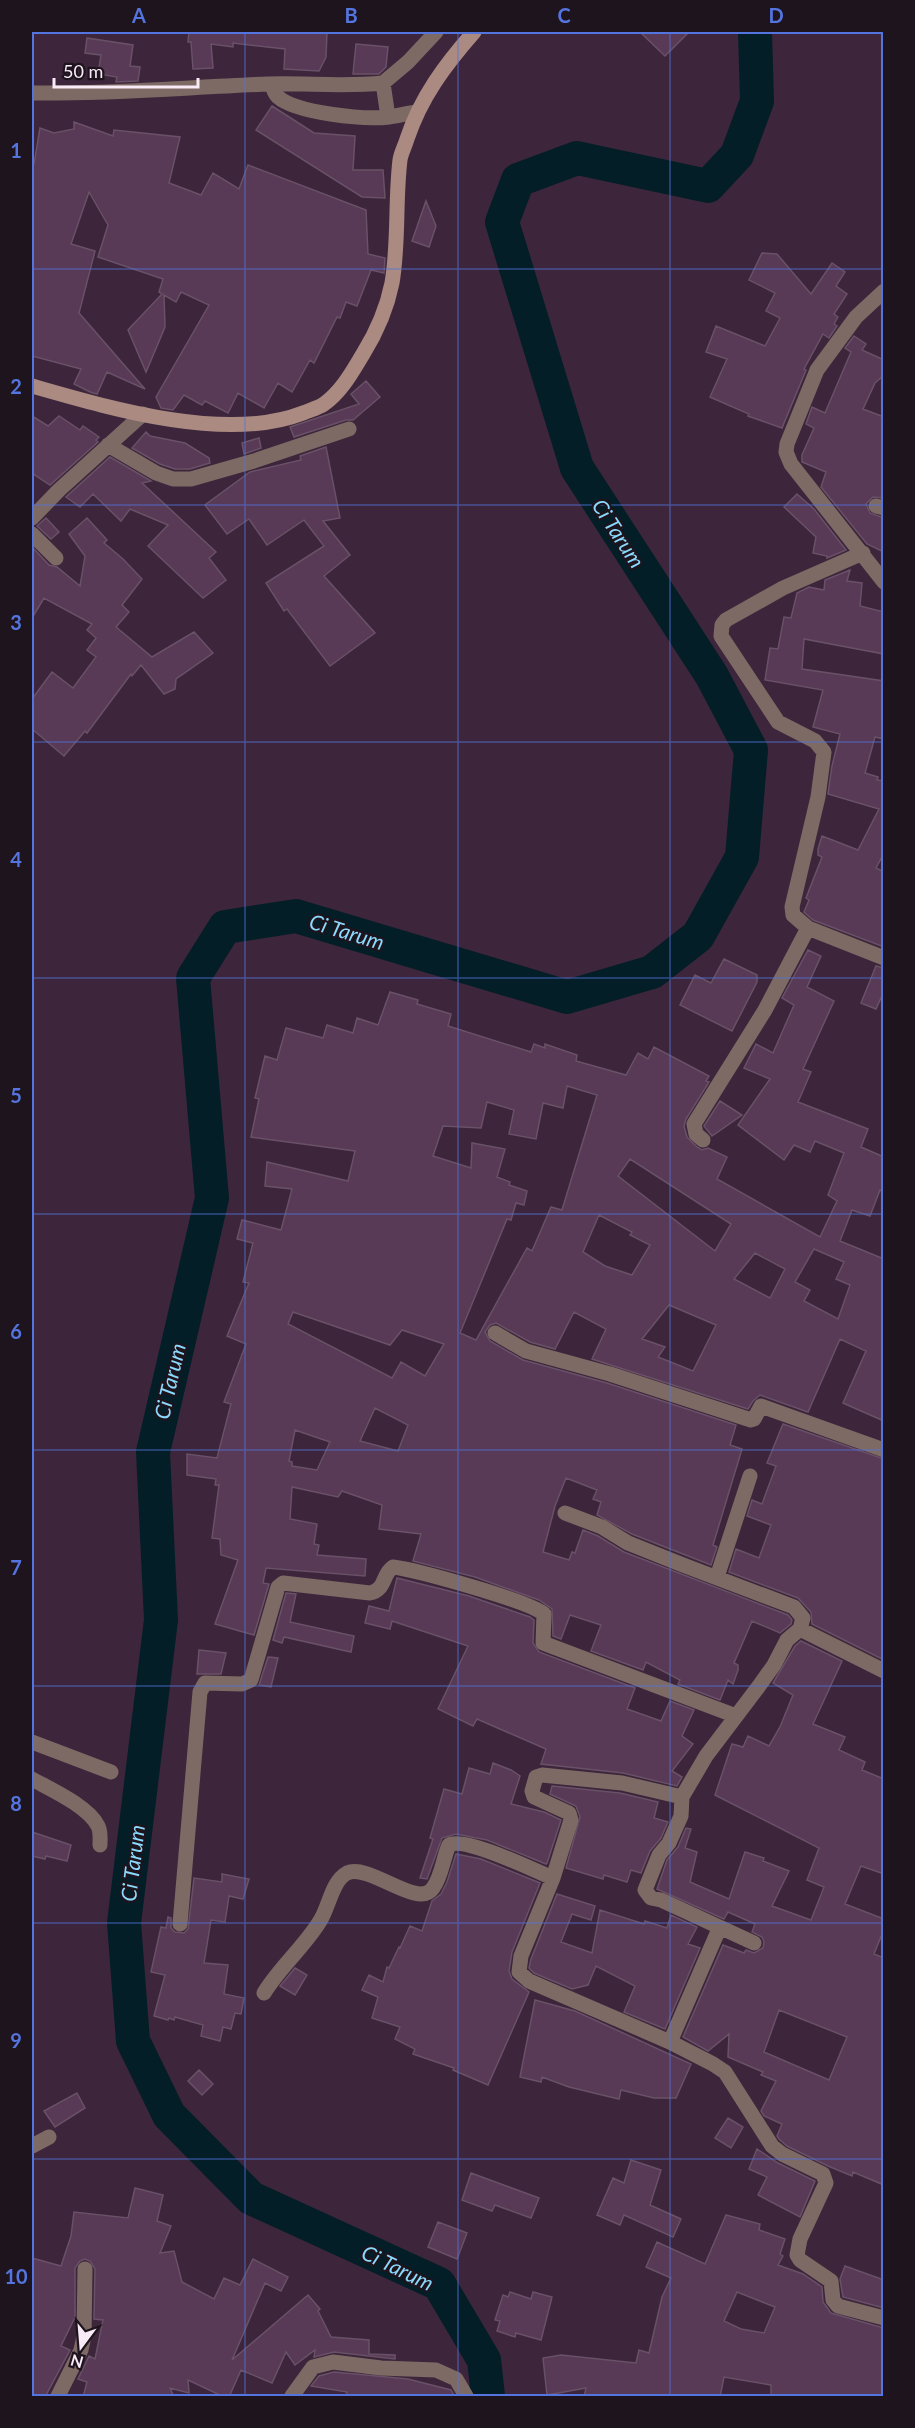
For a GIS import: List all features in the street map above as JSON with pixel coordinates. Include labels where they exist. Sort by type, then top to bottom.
[{"type":"main road","points":[[32,386],[143,414],[199,424],[265,423],[294,417],[322,406],[338,392],[370,341],[392,285],[397,243],[400,159],[417,112],[437,75],[474,32]]},
{"type":"street","points":[[32,93],[100,94],[272,84],[383,86],[435,32]]},
{"type":"street","points":[[272,84],[275,94],[280,99],[315,111],[356,117],[417,112]]},
{"type":"street","points":[[383,86],[387,114]]},
{"type":"street","points":[[884,291],[856,317],[817,370],[791,431],[786,452],[791,464],[884,582]]},
{"type":"street","points":[[32,518],[143,414]]},
{"type":"street","points":[[108,445],[156,473],[172,479],[191,479],[254,461],[349,429]]},
{"type":"street","points":[[32,534],[56,558]]},
{"type":"street","points":[[863,553],[783,588],[726,620],[721,636],[778,722],[815,741],[824,752],[818,796],[792,907],[793,915],[797,921],[808,928],[884,958]]},
{"type":"street","points":[[703,1140],[696,1134],[694,1124],[765,1010],[808,928]]},
{"type":"street","points":[[495,1333],[526,1351],[610,1374],[751,1420],[754,1419],[761,1406],[884,1450]]},
{"type":"street","points":[[717,1577],[750,1476]]},
{"type":"street","points":[[565,1513],[602,1527],[628,1543],[794,1607],[803,1618],[800,1629],[787,1640],[774,1665],[706,1756],[682,1797],[681,1816],[669,1843],[659,1855],[645,1890],[651,1898],[661,1900],[719,1929],[754,1943]]},
{"type":"street","points":[[180,1924],[200,1692],[205,1683],[242,1684],[251,1680],[278,1587],[282,1583],[374,1593],[381,1588],[387,1572],[393,1567],[490,1593],[544,1614],[543,1643],[736,1716]]},
{"type":"street","points":[[800,1629],[884,1671]]},
{"type":"street","points":[[32,1742],[111,1772]]},
{"type":"street","points":[[682,1797],[622,1784],[538,1776],[533,1785],[534,1797],[568,1813],[571,1820],[553,1878],[520,1956],[519,1972],[529,1981],[670,2042],[724,2072],[772,2146],[782,2154],[823,2174],[826,2183],[800,2240],[797,2255],[800,2260],[831,2281],[833,2300],[838,2306],[884,2318]]},
{"type":"street","points":[[32,1779],[66,1798],[92,1818],[99,1827],[100,1845]]},
{"type":"street","points":[[264,1994],[321,1920],[340,1880],[346,1874],[355,1872],[365,1874],[413,1893],[424,1894],[433,1888],[449,1845],[459,1842],[553,1878]]},
{"type":"street","points":[[670,2042],[719,1929]]},
{"type":"street","points":[[32,2146],[49,2137]]},
{"type":"street","points":[[58,2397],[81,2350],[84,2336],[85,2269]]},
{"type":"street","points":[[291,2397],[313,2367],[333,2362],[381,2368],[436,2370],[456,2379],[466,2397]]},
{"type":"building","points":[[189,32],[327,32],[326,57],[319,71],[284,69],[285,49],[233,43],[233,47],[211,44],[213,68],[193,69],[191,42],[188,42]]},
{"type":"building","points":[[640,32],[689,32],[665,56]]},
{"type":"building","points":[[87,38],[133,45],[130,66],[140,67],[138,81],[116,82],[117,77],[98,74],[101,55],[85,53]]},
{"type":"building","points":[[356,44],[388,47],[386,67],[379,74],[353,74]]},
{"type":"building","points":[[272,106],[314,133],[355,136],[353,170],[383,170],[385,198],[362,197],[256,130]]},
{"type":"building","points":[[74,122],[113,136],[114,130],[180,137],[169,183],[201,195],[213,173],[239,189],[248,165],[366,210],[368,254],[385,258],[384,273],[371,270],[357,306],[346,302],[340,318],[337,317],[314,363],[310,360],[292,392],[278,383],[264,408],[238,393],[228,413],[205,401],[202,405],[184,395],[173,410],[161,408],[156,397],[209,305],[181,292],[176,302],[164,295],[165,327],[146,372],[128,330],[162,294],[159,292],[163,279],[98,257],[108,225],[89,192],[71,244],[95,251],[79,313],[145,389],[107,372],[97,394],[90,392],[74,384],[81,369],[32,356],[32,164],[34,164],[40,128],[54,133],[74,129]]},
{"type":"building","points":[[426,201],[436,226],[429,247],[412,241]]},
{"type":"building","points":[[762,253],[777,254],[811,294],[832,263],[845,272],[836,286],[847,294],[834,314],[838,317],[834,324],[837,326],[829,338],[823,334],[804,369],[806,370],[782,428],[748,416],[749,414],[710,397],[727,359],[706,352],[716,326],[765,346],[780,318],[766,311],[775,293],[749,280]]},
{"type":"building","points":[[854,336],[866,344],[862,350],[884,360],[884,375],[875,383],[863,409],[884,417],[884,498],[873,497],[866,504],[870,513],[884,518],[884,552],[867,544],[821,487],[826,472],[802,462],[802,455],[814,428],[806,424],[812,407],[825,413],[851,352],[845,348]]},
{"type":"building","points":[[366,381],[380,397],[353,420],[346,420],[294,437],[290,427],[359,404],[351,394]]},
{"type":"building","points":[[32,416],[48,426],[59,416],[80,430],[83,426],[99,437],[96,440],[98,442],[50,485],[32,473]]},
{"type":"building","points":[[146,432],[150,436],[185,443],[209,458],[210,463],[190,469],[175,469],[160,464],[132,448]]},
{"type":"building","points":[[259,438],[261,448],[244,454],[242,443]]},
{"type":"building","points":[[326,447],[340,518],[323,521],[350,555],[324,576],[375,633],[330,666],[287,609],[284,611],[266,583],[324,546],[304,520],[267,545],[249,519],[227,534],[205,505],[250,472],[301,460],[300,456]]},
{"type":"building","points":[[110,457],[151,481],[142,483],[216,552],[209,558],[226,580],[203,598],[148,546],[168,525],[130,509],[121,521],[93,494],[80,507],[66,497]]},
{"type":"building","points":[[797,494],[814,509],[846,550],[827,558],[827,556],[813,553],[816,537],[784,507]]},
{"type":"building","points":[[46,518],[59,532],[51,539],[37,526]]},
{"type":"building","points":[[87,518],[107,540],[104,543],[142,579],[122,605],[129,612],[116,627],[152,657],[194,632],[213,653],[176,679],[175,689],[164,694],[141,665],[132,676],[131,674],[87,733],[85,731],[64,756],[32,729],[32,699],[52,672],[73,688],[96,657],[87,650],[96,638],[87,630],[92,624],[44,598],[32,618],[32,547],[49,565],[57,567],[80,586],[85,556],[69,534]]},
{"type":"building","points":[[850,570],[847,581],[862,583],[860,606],[884,612],[884,654],[804,639],[802,669],[884,681],[884,739],[875,737],[865,773],[884,781],[884,853],[876,868],[884,872],[884,947],[813,920],[804,912],[809,900],[806,898],[822,857],[818,855],[818,849],[822,836],[858,850],[879,809],[828,794],[840,734],[813,727],[823,690],[765,680],[770,648],[778,649],[784,617],[791,618],[797,593],[809,587],[824,590],[825,580]]},
{"type":"building","points":[[808,950],[821,956],[807,987],[834,1001],[803,1069],[811,1072],[798,1102],[868,1129],[861,1147],[884,1157],[884,1192],[880,1190],[870,1216],[852,1210],[840,1241],[884,1259],[884,1421],[843,1403],[866,1351],[840,1339],[808,1412],[760,1395],[748,1409],[592,1359],[606,1329],[574,1312],[555,1349],[530,1342],[496,1323],[490,1325],[485,1332],[490,1341],[523,1360],[607,1383],[736,1425],[730,1445],[742,1449],[713,1545],[717,1547],[711,1565],[632,1534],[597,1515],[601,1502],[593,1499],[597,1490],[566,1478],[555,1506],[543,1552],[569,1560],[572,1552],[575,1553],[583,1530],[598,1536],[624,1552],[788,1615],[792,1620],[791,1624],[780,1633],[752,1621],[734,1663],[738,1665],[738,1670],[733,1684],[728,1680],[720,1700],[678,1684],[680,1680],[646,1662],[643,1670],[591,1651],[601,1625],[570,1615],[561,1639],[553,1636],[552,1609],[539,1600],[475,1577],[413,1561],[421,1534],[379,1529],[382,1505],[342,1491],[338,1497],[292,1487],[290,1519],[317,1524],[314,1544],[319,1545],[317,1555],[366,1559],[365,1576],[266,1568],[263,1583],[269,1584],[254,1635],[215,1624],[238,1560],[221,1555],[220,1539],[212,1538],[219,1485],[215,1485],[216,1479],[187,1475],[187,1454],[217,1458],[231,1404],[224,1402],[246,1344],[227,1336],[249,1283],[243,1282],[253,1243],[237,1239],[242,1220],[281,1230],[292,1189],[265,1186],[267,1162],[348,1181],[355,1151],[251,1137],[259,1099],[255,1098],[265,1056],[277,1060],[286,1028],[323,1038],[327,1025],[353,1033],[357,1018],[378,1025],[390,992],[418,1000],[417,1004],[451,1014],[448,1026],[531,1052],[534,1044],[545,1048],[545,1044],[577,1055],[576,1061],[626,1075],[638,1053],[648,1059],[654,1047],[709,1076],[706,1081],[709,1082],[684,1126],[687,1137],[697,1147],[702,1150],[708,1148],[727,1157],[717,1179],[820,1237],[837,1201],[828,1195],[844,1153],[815,1141],[810,1152],[794,1145],[784,1160],[738,1125],[770,1079],[744,1068],[756,1044],[773,1053],[794,1005],[782,998]],"holes":[[[567,1086],[597,1095],[562,1210],[551,1207],[532,1251],[527,1248],[476,1340],[460,1333],[507,1219],[511,1220],[516,1203],[524,1205],[527,1191],[509,1185],[510,1182],[497,1177],[505,1149],[472,1143],[471,1168],[433,1156],[443,1126],[481,1128],[487,1102],[514,1110],[509,1134],[536,1139],[543,1103],[563,1108]],[[630,1159],[731,1224],[715,1251],[618,1176]],[[599,1215],[632,1232],[630,1235],[650,1245],[632,1275],[605,1266],[583,1252]],[[814,1249],[844,1262],[836,1279],[850,1285],[838,1319],[804,1301],[810,1290],[795,1282]],[[755,1253],[785,1269],[770,1298],[734,1279]],[[669,1305],[716,1325],[693,1371],[658,1357],[665,1347],[642,1339]],[[293,1312],[390,1345],[402,1330],[444,1344],[425,1376],[401,1362],[392,1378],[288,1324]],[[375,1408],[408,1425],[398,1451],[360,1441]],[[295,1430],[330,1442],[317,1470],[292,1466],[292,1462],[289,1461]]]},
{"type":"building","points":[[724,959],[757,975],[757,982],[732,1031],[680,1005],[695,975],[711,983]]},
{"type":"building","points":[[876,966],[884,968],[884,991],[876,1009],[861,1003]]},
{"type":"building","points":[[720,1101],[742,1115],[712,1136],[704,1126]]},
{"type":"building","points":[[783,1424],[884,1459],[884,1660],[812,1624],[811,1612],[798,1598],[729,1572],[736,1549],[759,1558],[771,1525],[747,1516],[752,1500],[762,1504],[776,1466],[767,1463]]},
{"type":"building","points":[[397,1578],[469,1596],[530,1617],[534,1620],[533,1643],[539,1652],[635,1688],[627,1709],[661,1721],[670,1701],[694,1710],[682,1736],[693,1744],[672,1771],[682,1777],[677,1786],[623,1773],[541,1764],[546,1749],[477,1719],[473,1726],[438,1709],[468,1646],[392,1621],[390,1629],[365,1623],[369,1606],[389,1611]]},
{"type":"building","points":[[286,1593],[296,1594],[290,1622],[354,1636],[351,1652],[284,1637],[282,1643],[273,1640]]},
{"type":"building","points":[[801,1641],[842,1661],[813,1724],[845,1737],[839,1750],[865,1762],[862,1770],[884,1779],[884,1874],[861,1866],[845,1904],[884,1919],[884,1929],[874,1954],[884,1958],[884,2185],[853,2172],[852,2176],[828,2166],[787,2146],[779,2139],[777,2136],[782,2124],[764,2116],[761,2111],[776,2081],[761,2075],[763,2072],[728,2057],[729,2034],[708,2051],[683,2037],[723,1945],[744,1953],[746,1950],[754,1953],[763,1948],[764,1942],[762,1937],[752,1932],[755,1924],[728,1912],[724,1919],[657,1889],[667,1860],[678,1847],[686,1828],[691,1829],[685,1848],[697,1852],[690,1882],[729,1899],[745,1852],[764,1858],[763,1861],[789,1871],[772,1906],[811,1920],[824,1887],[807,1880],[819,1848],[715,1795],[732,1744],[743,1747],[748,1736],[769,1746],[780,1727],[793,1695],[773,1683],[795,1646]],"holes":[[[779,2010],[847,2037],[829,2080],[764,2052]]]},
{"type":"building","points":[[199,1650],[226,1653],[221,1674],[197,1674]]},
{"type":"building","points":[[268,1657],[278,1658],[271,1687],[259,1685]]},
{"type":"building","points":[[493,1763],[520,1776],[511,1804],[544,1812],[561,1820],[547,1863],[487,1840],[456,1834],[442,1838],[427,1879],[420,1878],[433,1839],[430,1838],[444,1789],[462,1794],[469,1768],[490,1774]]},
{"type":"building","points":[[552,1786],[620,1793],[658,1802],[654,1818],[668,1822],[661,1838],[650,1851],[641,1873],[631,1870],[627,1882],[604,1875],[603,1879],[566,1868],[580,1817],[576,1806],[550,1794]]},
{"type":"building","points":[[32,1832],[71,1845],[67,1861],[46,1856],[45,1859],[32,1856]]},
{"type":"building","points":[[456,1854],[481,1859],[540,1883],[512,1952],[509,1971],[512,1979],[529,1992],[488,2085],[453,2070],[454,2068],[413,2054],[415,2049],[395,2039],[400,2027],[372,2018],[378,1997],[362,1990],[369,1975],[383,1982],[387,1967],[389,1968],[410,1926],[422,1931],[432,1901],[441,1894],[447,1882]]},
{"type":"building","points":[[222,1874],[249,1879],[243,1899],[229,1896],[225,1922],[211,1920],[204,1963],[228,1965],[224,1994],[244,1998],[241,2014],[235,2013],[231,2029],[223,2027],[220,2041],[201,2036],[203,2025],[175,2017],[174,2020],[169,2018],[168,2020],[154,2016],[165,1975],[151,1972],[161,1927],[166,1928],[168,1917],[171,1918],[171,1928],[175,1932],[184,1933],[188,1929],[194,1878],[222,1882]]},
{"type":"building","points":[[557,1894],[595,1906],[591,1920],[572,1914],[561,1942],[592,1953],[600,1910],[644,1924],[645,1921],[667,1928],[671,1915],[697,1927],[688,1944],[700,1948],[665,2029],[624,2012],[635,1986],[596,1966],[588,1985],[572,1989],[534,1973],[529,1968]]},
{"type":"building","points":[[295,1968],[307,1975],[295,1995],[280,1986]]},
{"type":"building","points":[[535,2000],[575,2011],[691,2064],[676,2098],[654,2098],[621,2090],[619,2099],[569,2087],[542,2077],[541,2082],[520,2077]]},
{"type":"building","points":[[199,2070],[213,2084],[202,2095],[188,2081]]},
{"type":"building","points":[[77,2093],[85,2108],[55,2127],[44,2111]]},
{"type":"building","points":[[728,2118],[743,2127],[731,2148],[715,2138]]},
{"type":"building","points":[[757,2149],[778,2163],[815,2181],[800,2217],[758,2195],[767,2177],[749,2169]]},
{"type":"building","points":[[631,2160],[661,2170],[650,2205],[681,2219],[673,2237],[624,2215],[620,2225],[597,2215],[613,2178],[624,2183]]},
{"type":"building","points":[[471,2173],[539,2198],[531,2218],[495,2205],[492,2211],[462,2200]]},
{"type":"building","points":[[135,2188],[163,2195],[157,2221],[171,2226],[160,2253],[174,2251],[182,2282],[214,2299],[224,2278],[240,2285],[253,2259],[288,2277],[281,2291],[265,2283],[232,2360],[308,2295],[320,2309],[318,2311],[331,2337],[369,2340],[369,2354],[395,2355],[395,2359],[334,2352],[314,2357],[315,2350],[295,2365],[286,2352],[272,2383],[241,2370],[229,2397],[224,2397],[188,2380],[189,2393],[170,2388],[174,2397],[83,2397],[87,2382],[78,2379],[89,2356],[95,2359],[103,2320],[94,2319],[95,2269],[90,2261],[85,2259],[80,2261],[75,2268],[75,2317],[61,2346],[70,2350],[45,2397],[32,2397],[32,2258],[61,2266],[71,2236],[74,2212],[128,2218]]},
{"type":"building","points":[[726,2215],[760,2224],[759,2230],[785,2239],[780,2254],[783,2256],[778,2265],[803,2274],[822,2287],[823,2302],[831,2313],[884,2328],[884,2397],[771,2397],[771,2385],[724,2377],[720,2397],[584,2397],[586,2388],[547,2395],[543,2358],[561,2355],[636,2363],[639,2350],[649,2353],[662,2297],[671,2278],[646,2267],[657,2242],[705,2264]],"holes":[[[737,2292],[775,2307],[764,2333],[741,2329],[724,2321]]]},
{"type":"building","points":[[438,2222],[467,2233],[457,2259],[428,2247]]},
{"type":"building","points":[[845,2266],[884,2280],[884,2308],[843,2297],[840,2279]]},
{"type":"building","points":[[510,2292],[531,2299],[533,2292],[552,2297],[541,2340],[516,2333],[515,2337],[497,2331],[500,2321],[495,2320],[503,2295],[508,2297]]},
{"type":"building","points":[[334,2372],[408,2379],[451,2390],[455,2397],[346,2397],[347,2392],[311,2386],[319,2376]]},
{"type":"waterway","name":"Ci Tarum","points":[[488,2396],[484,2360],[439,2284],[251,2198],[169,2115],[133,2041],[124,1923],[161,1620],[153,1452],[212,1198],[193,978],[225,927],[296,916],[567,997],[652,972],[698,936],[742,857],[751,750],[712,676],[577,468],[502,222],[518,180],[577,158],[708,186],[737,155],[757,101],[755,32]]}]
